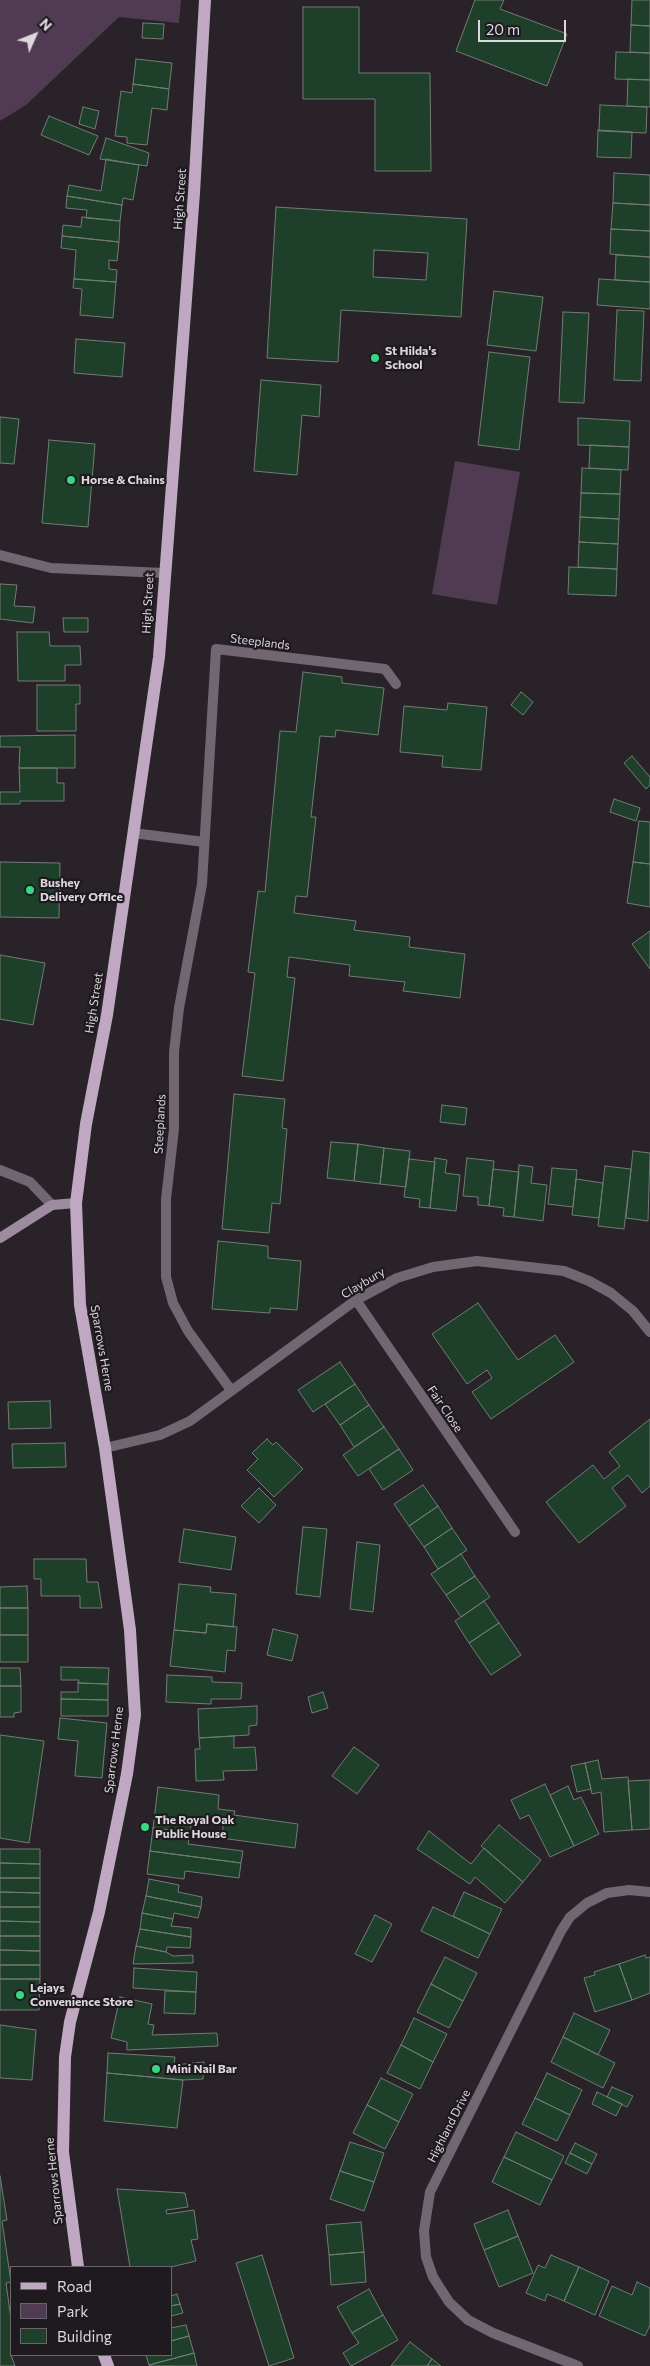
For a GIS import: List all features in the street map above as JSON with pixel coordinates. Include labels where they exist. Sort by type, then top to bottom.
[{"type":"main road","name":"High Street","points":[[76,1202],[86,1124],[107,1015],[159,657],[194,193],[205,0]]},
{"type":"main road","name":"Sparrows Herne","points":[[76,1202],[80,1304],[105,1448],[130,1630],[135,1715],[128,1774],[99,1912],[70,2022],[65,2057],[63,2152],[78,2266]]},
{"type":"street","points":[[0,555],[51,568],[164,573]]},
{"type":"street","name":"Steeplands","points":[[231,1390],[188,1332],[172,1303],[166,1277],[166,1199],[174,1129],[174,1052],[179,1008],[202,884],[216,649],[385,669],[393,677],[396,684]]},
{"type":"street","points":[[133,834],[204,842]]},
{"type":"street","points":[[0,1170],[30,1182],[52,1205]]},
{"type":"street","points":[[0,1238],[52,1205],[76,1202]]},
{"type":"street","name":"Claybury","points":[[105,1448],[160,1435],[190,1420],[356,1300],[397,1278],[433,1267],[477,1261],[518,1264],[564,1271],[589,1281],[611,1293],[633,1311],[650,1332]]},
{"type":"street","name":"Fair Close","points":[[356,1300],[515,1532]]},
{"type":"street","name":"Highland Drive","points":[[578,2366],[468,2320],[450,2302],[432,2277],[426,2257],[424,2231],[430,2192],[561,1931],[570,1917],[587,1902],[608,1893],[629,1890],[650,1892]]},
{"type":"green space","points":[[0,0],[181,0],[179,23],[119,17],[26,105],[0,121]]},
{"type":"green space","points":[[455,461],[520,472],[497,605],[432,594]]},
{"type":"building","points":[[475,0],[504,0],[500,9],[567,34],[547,86],[456,51]]},
{"type":"building","points":[[632,0],[650,0],[650,26],[631,25]]},
{"type":"building","points":[[303,7],[359,7],[359,73],[430,73],[431,171],[375,171],[375,99],[303,99]]},
{"type":"building","points":[[143,23],[164,24],[163,39],[142,38]]},
{"type":"building","points":[[631,25],[650,26],[650,53],[630,52]]},
{"type":"building","points":[[616,52],[650,53],[650,80],[615,79]]},
{"type":"building","points":[[136,59],[172,63],[169,89],[133,84]]},
{"type":"building","points":[[628,79],[650,80],[650,107],[627,106]]},
{"type":"building","points":[[133,84],[169,89],[167,110],[152,108],[147,145],[127,143],[127,137],[115,136],[121,91],[132,93]]},
{"type":"building","points":[[600,105],[647,107],[646,133],[599,131]]},
{"type":"building","points":[[83,107],[99,111],[95,129],[79,124]]},
{"type":"building","points":[[49,116],[98,136],[89,155],[41,135]]},
{"type":"building","points":[[598,130],[632,132],[631,158],[597,157]]},
{"type":"building","points":[[106,138],[149,153],[147,166],[100,159]]},
{"type":"building","points":[[106,159],[139,165],[133,200],[123,198],[122,205],[67,196],[69,185],[101,191]]},
{"type":"building","points":[[614,173],[650,175],[650,205],[613,203]]},
{"type":"building","points":[[67,196],[122,205],[120,221],[86,218],[87,210],[66,208]]},
{"type":"building","points":[[613,203],[650,205],[650,231],[611,229]]},
{"type":"building","points":[[276,207],[467,219],[461,317],[341,310],[338,362],[267,358]],"holes":[[[374,250],[428,253],[426,280],[373,277]]]},
{"type":"building","points":[[82,217],[120,221],[119,242],[62,236],[63,225],[81,227]]},
{"type":"building","points":[[611,229],[650,231],[650,257],[610,254]]},
{"type":"building","points":[[62,236],[119,242],[117,261],[109,260],[109,269],[117,270],[116,282],[74,279],[76,250],[61,248]]},
{"type":"building","points":[[616,255],[650,257],[650,282],[615,280]]},
{"type":"building","points":[[74,279],[116,282],[113,318],[80,315],[82,289],[73,288]]},
{"type":"building","points":[[599,279],[650,282],[650,309],[597,305]]},
{"type":"building","points":[[494,291],[543,297],[536,351],[487,345]]},
{"type":"building","points":[[617,310],[644,311],[641,381],[614,380]]},
{"type":"building","points":[[563,312],[589,313],[584,403],[559,402]]},
{"type":"building","points":[[76,339],[125,343],[122,377],[74,373]]},
{"type":"building","points":[[489,352],[530,357],[519,450],[478,445]]},
{"type":"building","points":[[261,380],[321,385],[319,417],[302,415],[297,475],[254,471]]},
{"type":"building","points":[[0,417],[19,419],[14,464],[0,463]]},
{"type":"building","points":[[578,418],[630,421],[629,447],[578,445]]},
{"type":"building","points":[[49,440],[95,444],[88,527],[42,523]]},
{"type":"building","points":[[590,445],[629,447],[628,470],[589,468]]},
{"type":"building","points":[[582,468],[621,470],[620,494],[581,493]]},
{"type":"building","points":[[581,493],[620,494],[619,519],[580,517]]},
{"type":"building","points":[[580,517],[619,519],[618,544],[579,542]]},
{"type":"building","points":[[579,542],[618,544],[617,569],[578,567]]},
{"type":"building","points":[[569,567],[617,569],[616,596],[568,594]]},
{"type":"building","points":[[0,584],[17,585],[14,606],[35,607],[33,623],[0,619]]},
{"type":"building","points":[[63,618],[88,618],[88,632],[64,632]]},
{"type":"building","points":[[17,632],[49,632],[50,646],[80,646],[81,665],[65,665],[65,681],[18,681]]},
{"type":"building","points":[[303,672],[342,677],[342,683],[384,688],[378,735],[336,730],[335,737],[320,736],[311,817],[316,817],[307,897],[296,896],[294,913],[356,921],[354,930],[410,937],[409,947],[465,954],[460,998],[403,991],[405,982],[349,976],[350,965],[289,957],[287,977],[295,978],[283,1081],[242,1076],[255,973],[248,972],[258,891],[265,892],[280,731],[296,732]]},
{"type":"building","points":[[37,685],[80,685],[80,704],[76,704],[76,731],[37,731]]},
{"type":"building","points":[[521,692],[533,702],[523,715],[511,705]]},
{"type":"building","points":[[448,703],[487,707],[481,770],[442,767],[443,756],[400,752],[404,706],[447,710]]},
{"type":"building","points":[[75,735],[75,768],[19,768],[20,747],[0,747],[0,736]]},
{"type":"building","points":[[632,756],[650,777],[650,785],[646,789],[624,763]]},
{"type":"building","points":[[19,768],[57,768],[57,783],[64,783],[64,801],[20,801],[20,804],[0,804],[0,792],[20,792]]},
{"type":"building","points":[[614,799],[640,808],[636,821],[610,812]]},
{"type":"building","points":[[639,821],[650,822],[650,864],[633,862]]},
{"type":"building","name":"Bushey Delivery Office","points":[[0,862],[60,863],[59,918],[0,917]]},
{"type":"building","points":[[633,862],[650,864],[650,907],[627,903]]},
{"type":"building","points":[[650,931],[650,969],[632,944]]},
{"type":"building","points":[[0,955],[45,963],[33,1025],[0,1019]]},
{"type":"building","points":[[234,1094],[285,1099],[282,1128],[287,1129],[280,1204],[272,1203],[269,1233],[222,1229]]},
{"type":"building","points":[[442,1105],[467,1108],[465,1125],[440,1122]]},
{"type":"building","points":[[331,1142],[358,1144],[354,1181],[327,1178]]},
{"type":"building","points":[[358,1144],[384,1148],[380,1184],[354,1181]]},
{"type":"building","points":[[384,1148],[410,1151],[406,1187],[380,1184]]},
{"type":"building","points":[[633,1151],[650,1153],[648,1221],[626,1218]]},
{"type":"building","points":[[435,1158],[447,1160],[445,1173],[460,1175],[456,1211],[430,1208]]},
{"type":"building","points":[[467,1158],[494,1161],[489,1206],[478,1205],[478,1197],[463,1196]]},
{"type":"building","points":[[409,1159],[435,1162],[430,1208],[419,1207],[420,1199],[404,1197]]},
{"type":"building","points":[[519,1165],[533,1167],[531,1183],[547,1185],[543,1221],[514,1217]]},
{"type":"building","points":[[605,1166],[631,1169],[624,1229],[598,1226]]},
{"type":"building","points":[[552,1168],[577,1170],[573,1207],[548,1204]]},
{"type":"building","points":[[493,1169],[519,1172],[514,1217],[503,1216],[504,1208],[489,1206]]},
{"type":"building","points":[[576,1179],[603,1183],[599,1218],[572,1215]]},
{"type":"building","points":[[218,1241],[268,1246],[268,1258],[301,1261],[297,1310],[270,1308],[270,1313],[212,1309]]},
{"type":"building","points":[[478,1303],[518,1360],[555,1335],[574,1362],[491,1419],[472,1392],[492,1378],[487,1370],[467,1384],[432,1334]]},
{"type":"building","points":[[340,1362],[355,1384],[313,1412],[298,1390]]},
{"type":"building","points":[[355,1384],[369,1405],[340,1425],[325,1404]]},
{"type":"building","points":[[50,1401],[51,1428],[9,1429],[8,1402]]},
{"type":"building","points":[[369,1405],[384,1427],[354,1447],[340,1425]]},
{"type":"building","points":[[650,1419],[650,1486],[642,1493],[628,1475],[612,1488],[626,1506],[579,1543],[546,1502],[593,1465],[604,1479],[620,1466],[609,1452]]},
{"type":"building","points":[[384,1427],[399,1449],[358,1476],[343,1455]]},
{"type":"building","points":[[267,1439],[273,1445],[276,1442],[303,1469],[274,1497],[247,1470],[258,1459],[252,1453]]},
{"type":"building","points":[[65,1443],[66,1467],[13,1468],[12,1444]]},
{"type":"building","points":[[399,1449],[413,1470],[383,1490],[369,1469]]},
{"type":"building","points":[[423,1485],[438,1506],[409,1526],[394,1504]]},
{"type":"building","points":[[259,1488],[276,1505],[259,1523],[241,1506]]},
{"type":"building","points":[[438,1506],[452,1528],[424,1547],[409,1526]]},
{"type":"building","points":[[303,1527],[327,1529],[320,1597],[296,1594]]},
{"type":"building","points":[[452,1528],[467,1550],[438,1569],[424,1547]]},
{"type":"building","points":[[184,1529],[236,1537],[231,1570],[179,1562]]},
{"type":"building","points":[[357,1542],[380,1545],[373,1612],[350,1609]]},
{"type":"building","points":[[461,1554],[475,1576],[446,1595],[431,1574]]},
{"type":"building","points":[[34,1559],[86,1559],[87,1582],[98,1582],[102,1608],[80,1608],[80,1596],[41,1596],[41,1579],[34,1579]]},
{"type":"building","points":[[475,1576],[490,1597],[461,1617],[446,1595]]},
{"type":"building","points":[[179,1584],[211,1587],[210,1592],[236,1594],[233,1627],[207,1624],[206,1633],[174,1630]]},
{"type":"building","points":[[27,1586],[28,1608],[0,1608],[0,1587]]},
{"type":"building","points":[[484,1601],[499,1623],[469,1643],[455,1621]]},
{"type":"building","points":[[0,1608],[28,1608],[28,1635],[0,1635]]},
{"type":"building","points":[[499,1623],[521,1655],[491,1675],[469,1643]]},
{"type":"building","points":[[207,1624],[237,1627],[235,1651],[227,1650],[225,1672],[170,1666],[174,1630],[206,1633]]},
{"type":"building","points":[[273,1629],[298,1635],[292,1661],[267,1655]]},
{"type":"building","points":[[0,1635],[28,1635],[28,1662],[0,1662]]},
{"type":"building","points":[[61,1667],[109,1668],[108,1684],[78,1683],[79,1680],[61,1680]]},
{"type":"building","points":[[0,1668],[20,1668],[21,1686],[0,1686]]},
{"type":"building","points":[[167,1675],[212,1677],[212,1682],[242,1683],[241,1699],[211,1699],[211,1704],[166,1702]]},
{"type":"building","points":[[78,1683],[108,1684],[108,1700],[61,1699],[61,1692],[78,1692]]},
{"type":"building","points":[[0,1686],[21,1686],[21,1712],[14,1713],[14,1717],[0,1717]]},
{"type":"building","points":[[323,1692],[328,1708],[312,1713],[308,1697]]},
{"type":"building","points":[[61,1699],[108,1700],[108,1716],[61,1716]]},
{"type":"building","points":[[257,1706],[257,1725],[249,1726],[249,1735],[199,1738],[198,1709]]},
{"type":"building","points":[[60,1718],[107,1723],[102,1778],[75,1776],[78,1741],[58,1739]]},
{"type":"building","points":[[0,1735],[44,1741],[29,1843],[0,1838]]},
{"type":"building","points":[[234,1736],[234,1748],[255,1747],[257,1770],[223,1771],[224,1780],[196,1781],[195,1749],[200,1749],[199,1738]]},
{"type":"building","points":[[354,1747],[379,1765],[357,1794],[332,1776]]},
{"type":"building","points":[[598,1760],[602,1779],[628,1777],[632,1830],[604,1832],[601,1792],[592,1794],[585,1763]]},
{"type":"building","points":[[585,1763],[591,1789],[577,1792],[571,1766]]},
{"type":"building","points":[[650,1780],[650,1829],[632,1830],[628,1781]]},
{"type":"building","points":[[545,1784],[574,1846],[550,1857],[529,1815],[520,1819],[511,1800]]},
{"type":"building","points":[[568,1786],[574,1800],[581,1797],[599,1834],[574,1846],[550,1795]]},
{"type":"building","points":[[158,1787],[219,1795],[218,1809],[235,1811],[234,1815],[298,1824],[295,1848],[221,1838],[224,1822],[192,1818],[190,1833],[153,1828]]},
{"type":"building","points":[[499,1825],[541,1860],[523,1882],[481,1846]]},
{"type":"building","points":[[153,1828],[190,1833],[188,1844],[243,1851],[241,1863],[150,1851]]},
{"type":"building","points":[[429,1831],[471,1864],[484,1848],[523,1882],[505,1903],[475,1877],[470,1884],[417,1849]]},
{"type":"building","points":[[0,1849],[40,1849],[40,1864],[0,1863]]},
{"type":"building","points":[[150,1851],[241,1863],[239,1878],[185,1871],[184,1879],[147,1874]]},
{"type":"building","points":[[0,1863],[40,1864],[40,1878],[0,1878]]},
{"type":"building","points":[[0,1878],[40,1878],[40,1893],[0,1892]]},
{"type":"building","points":[[149,1879],[179,1885],[178,1892],[202,1897],[201,1907],[146,1896]]},
{"type":"building","points":[[0,1892],[40,1893],[40,1907],[0,1907]]},
{"type":"building","points":[[464,1892],[502,1909],[490,1934],[453,1916]]},
{"type":"building","points":[[146,1896],[201,1907],[198,1918],[174,1913],[173,1919],[142,1913]]},
{"type":"building","points":[[0,1907],[40,1907],[40,1922],[0,1921]]},
{"type":"building","points":[[433,1907],[490,1934],[478,1958],[421,1931]]},
{"type":"building","points":[[142,1913],[173,1919],[171,1926],[191,1928],[191,1937],[140,1929]]},
{"type":"building","points":[[375,1915],[392,1924],[372,1962],[355,1954]]},
{"type":"building","points":[[0,1921],[40,1922],[40,1936],[0,1936]]},
{"type":"building","points":[[140,1929],[191,1937],[190,1948],[167,1947],[166,1952],[136,1946]]},
{"type":"building","points":[[0,1936],[40,1936],[40,1951],[0,1950]]},
{"type":"building","points":[[136,1946],[166,1952],[173,1956],[193,1955],[193,1963],[133,1964]]},
{"type":"building","points":[[0,1950],[40,1951],[40,1965],[0,1965]]},
{"type":"building","points":[[645,1955],[646,1958],[650,1957],[650,1993],[632,2000],[619,1964]]},
{"type":"building","points":[[445,1957],[477,1973],[463,2001],[431,1984]]},
{"type":"building","points":[[619,1964],[632,2000],[595,2012],[584,1978],[595,1975],[594,1972]]},
{"type":"building","points":[[0,1965],[40,1965],[40,1979],[0,1979]]},
{"type":"building","points":[[134,1968],[197,1972],[196,1992],[133,1988]]},
{"type":"building","name":"Lejays Convenience Store","points":[[0,1979],[40,1979],[39,2010],[0,2010]]},
{"type":"building","points":[[431,1984],[463,2001],[449,2028],[417,2012]]},
{"type":"building","points":[[165,1991],[196,1992],[195,2014],[164,2013]]},
{"type":"building","points":[[120,1997],[152,2004],[148,2024],[154,2025],[152,2035],[217,2033],[218,2046],[127,2050],[127,2042],[111,2038]]},
{"type":"building","points":[[574,2013],[610,2030],[598,2055],[563,2037]]},
{"type":"building","points":[[414,2018],[447,2034],[433,2062],[401,2045]]},
{"type":"building","points":[[0,2025],[36,2030],[32,2080],[0,2078]]},
{"type":"building","points":[[563,2037],[615,2063],[603,2088],[551,2062]]},
{"type":"building","points":[[401,2045],[433,2062],[420,2089],[387,2073]]},
{"type":"building","name":"Mini Nail Bar","points":[[108,2053],[175,2057],[174,2065],[204,2062],[203,2079],[183,2080],[107,2073]]},
{"type":"building","points":[[107,2073],[183,2080],[177,2128],[104,2121]]},
{"type":"building","points":[[547,2073],[582,2090],[570,2115],[535,2098]]},
{"type":"building","points":[[381,2078],[413,2094],[399,2122],[367,2105]]},
{"type":"building","points":[[612,2087],[633,2096],[627,2107],[607,2097]]},
{"type":"building","points":[[597,2092],[622,2104],[616,2116],[592,2104]]},
{"type":"building","points":[[535,2098],[570,2115],[557,2141],[522,2124]]},
{"type":"building","points":[[367,2105],[399,2122],[385,2149],[353,2133]]},
{"type":"building","points":[[516,2132],[564,2156],[552,2180],[504,2157]]},
{"type":"building","points":[[350,2142],[384,2153],[374,2182],[340,2171]]},
{"type":"building","points":[[575,2143],[597,2154],[592,2164],[570,2153]]},
{"type":"building","points":[[570,2153],[592,2164],[587,2174],[565,2163]]},
{"type":"building","points":[[504,2157],[552,2180],[540,2205],[492,2182]]},
{"type":"building","points":[[340,2171],[374,2182],[364,2211],[330,2199]]},
{"type":"building","points":[[0,2176],[7,2220],[2,2221],[10,2275],[10,2282],[6,2283],[10,2312],[10,2356],[15,2366],[0,2366]]},
{"type":"building","points":[[117,2189],[185,2193],[188,2207],[166,2210],[167,2214],[194,2210],[198,2239],[191,2240],[196,2261],[172,2267],[130,2266]]},
{"type":"building","points":[[508,2210],[518,2236],[484,2250],[474,2224]]},
{"type":"building","points":[[361,2222],[364,2252],[329,2255],[326,2225]]},
{"type":"building","points":[[518,2236],[533,2273],[499,2287],[484,2250]]},
{"type":"building","points":[[364,2252],[366,2282],[331,2285],[329,2255]]},
{"type":"building","points":[[262,2255],[294,2358],[269,2366],[236,2263]]},
{"type":"building","points":[[551,2255],[579,2267],[564,2301],[547,2294],[545,2301],[526,2293],[538,2265],[545,2268]]},
{"type":"building","points":[[579,2267],[609,2281],[595,2315],[564,2301]]},
{"type":"building","points":[[637,2282],[650,2288],[650,2325],[645,2336],[599,2316],[612,2286],[632,2295]]},
{"type":"building","points":[[369,2289],[383,2315],[352,2333],[337,2307]]},
{"type":"building","points":[[177,2294],[180,2304],[172,2306],[172,2296]]},
{"type":"building","points":[[180,2304],[183,2313],[172,2316],[172,2306]]},
{"type":"building","points":[[383,2315],[398,2340],[351,2366],[343,2353],[359,2343],[352,2333]]},
{"type":"building","points":[[186,2325],[189,2336],[172,2341],[172,2328]]},
{"type":"building","points":[[189,2336],[194,2353],[149,2365],[146,2356],[172,2356],[172,2341]]},
{"type":"building","points":[[410,2342],[432,2359],[427,2366],[391,2366]]},
{"type":"building","points":[[194,2353],[197,2366],[149,2365]]},
{"type":"building","points":[[432,2359],[441,2366],[427,2366]]},
{"type":"place","name":"St Hilda's School","points":[[375,358]]},
{"type":"place","name":"Horse & Chains","points":[[71,480]]},
{"type":"place","name":"Bushey Delivery Office","points":[[30,890]]},
{"type":"place","name":"The Royal Oak Public House","points":[[145,1827]]},
{"type":"place","name":"Lejays Convenience Store","points":[[20,1995]]},
{"type":"place","name":"Mini Nail Bar","points":[[156,2069]]}]
